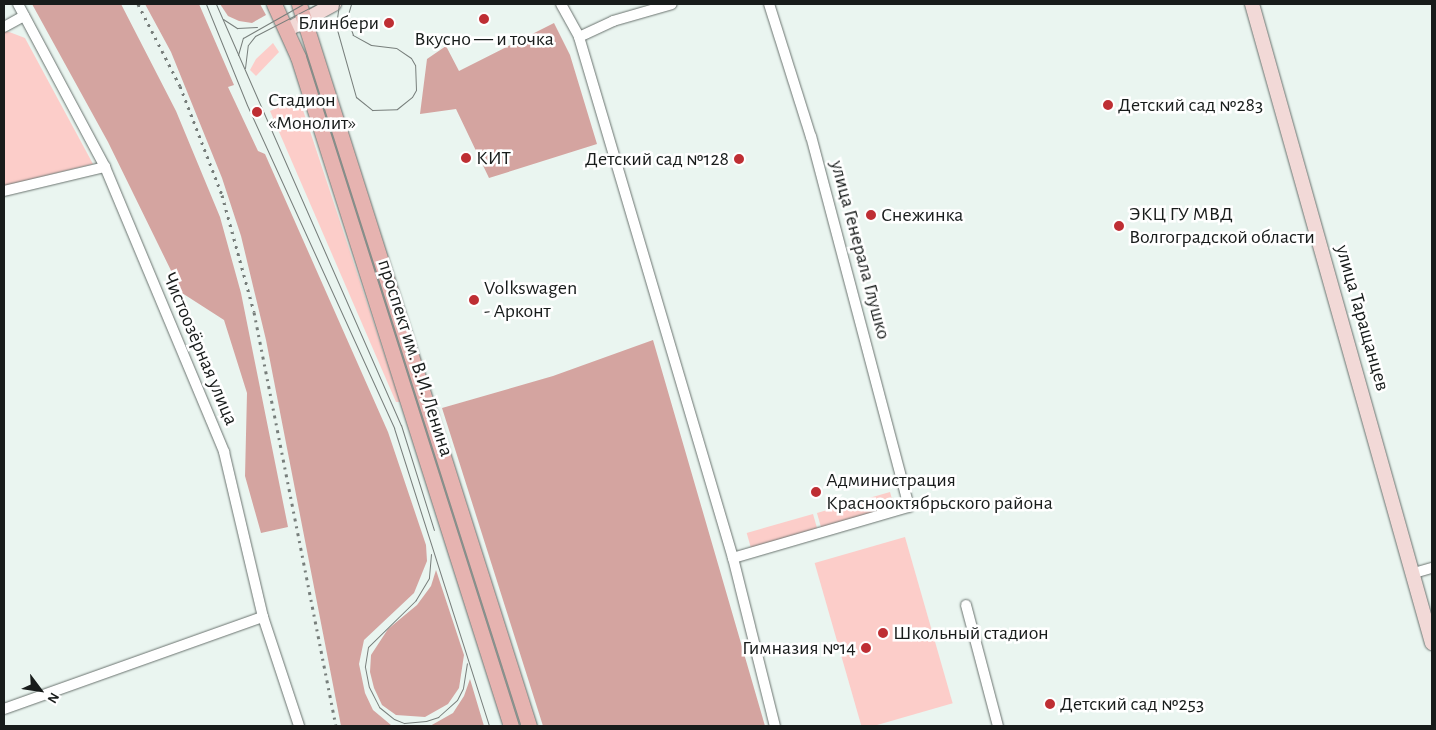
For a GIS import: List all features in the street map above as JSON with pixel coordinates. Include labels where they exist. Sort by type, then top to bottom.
[{"type":"main road","name":"проспект им. В.И. Ленина","points":[[298,4],[529,726]]},
{"type":"main road","name":"проспект им. В.И. Ленина","points":[[277,5],[287,30],[510,726]]},
{"type":"street","name":"Чистоозёрная улица","points":[[18,4],[105,168],[224,452],[264,617],[299,726]]},
{"type":"street","points":[[287,30],[334,4]]},
{"type":"street","points":[[561,4],[579,37],[733,558],[775,726]]},
{"type":"street","points":[[579,37],[614,21],[672,4]]},
{"type":"street","name":"улица Генерала Глушко","points":[[733,558],[909,507],[811,137],[769,4]]},
{"type":"street","name":"улица Таращанцев","points":[[1252,4],[1414,573],[1432,643]]},
{"type":"street","points":[[4,27],[24,16]]},
{"type":"street","points":[[4,191],[105,168]]},
{"type":"street","points":[[1414,573],[1432,568]]},
{"type":"street","points":[[966,605],[998,726]]},
{"type":"street","points":[[4,709],[264,617]]},
{"type":"shaded area","points":[[32,4],[121,4],[176,111],[220,217],[241,293],[288,527],[261,533],[245,476],[247,393],[224,320],[182,293],[108,142]]},
{"type":"shaded area","points":[[145,4],[199,4],[234,85],[228,87],[258,151],[265,154],[388,432],[426,545],[427,561],[414,593],[364,640],[359,664],[365,693],[373,710],[391,725],[399,726],[341,726],[266,340],[241,236],[222,178],[171,52]]},
{"type":"shaded area","points":[[220,4],[260,4],[266,15],[252,23],[239,21],[228,16]]},
{"type":"shaded area","points":[[554,23],[570,55],[597,144],[489,178],[456,109],[420,114],[427,59],[446,46],[459,71]]},
{"type":"shaded area","points":[[4,30],[25,38],[93,164],[4,186]]},
{"type":"shaded area","points":[[273,43],[279,52],[256,76],[250,70],[256,59]]},
{"type":"shaded area","points":[[299,98],[400,402],[396,402],[270,111]]},
{"type":"shaded area","points":[[653,340],[765,726],[543,726],[442,408],[553,376]]},
{"type":"shaded area","points":[[890,492],[895,509],[822,530],[817,513]]},
{"type":"shaded area","points":[[813,514],[818,531],[752,550],[747,533]]},
{"type":"shaded area","name":"Школьный стадион","points":[[905,537],[953,703],[874,726],[861,726],[815,563]]},
{"type":"shaded area","points":[[436,570],[464,655],[459,688],[448,704],[425,717],[396,715],[382,705],[374,688],[370,672],[371,655],[388,629],[417,605],[431,586]]},
{"type":"shaded area","points":[[470,679],[484,726],[430,726],[453,713],[464,696]]},
{"type":"tram line","points":[[206,4],[247,105],[394,428],[489,726]]},
{"type":"tram line","points":[[216,4],[401,425],[434,530]]},
{"type":"tram line","points":[[238,55],[243,38],[303,4]]},
{"type":"tram line","points":[[245,68],[248,45],[255,36],[317,4]]},
{"type":"tram line","points":[[339,4],[336,26],[356,97],[372,110],[397,109],[412,97],[416,90],[415,65],[411,58],[396,48],[371,45],[353,35],[347,18],[351,4]]},
{"type":"tram line","points":[[223,19],[237,28],[257,27]]},
{"type":"tram line","points":[[431,554],[429,578],[416,600],[368,647],[365,667],[369,687],[379,707],[394,719],[404,723],[426,721],[438,717],[457,700],[463,688],[467,663]]},
{"type":"railway","points":[[138,4],[180,86],[222,195],[254,312],[336,726]]},
{"type":"place","name":"Вкусно — и точка","points":[[484,19]]},
{"type":"place","name":"Блинбери","points":[[389,23]]},
{"type":"place","name":"Детский сад №283","points":[[1108,105]]},
{"type":"place","name":"Стадион «Монолит»","points":[[257,112]]},
{"type":"place","name":"КИТ","points":[[466,158]]},
{"type":"place","name":"Детский сад №128","points":[[739,159]]},
{"type":"place","name":"Снежинка","points":[[871,215]]},
{"type":"place","name":"ЭКЦ ГУ МВД Волгоградской области","points":[[1119,226]]},
{"type":"place","name":"Volkswagen - Арконт","points":[[474,300]]},
{"type":"place","name":"Администрация Краснооктябрьского района","points":[[816,492]]},
{"type":"place","name":"Школьный стадион","points":[[883,633]]},
{"type":"place","name":"Гимназия №14","points":[[866,648]]},
{"type":"place","name":"Детский сад №253","points":[[1050,704]]}]
